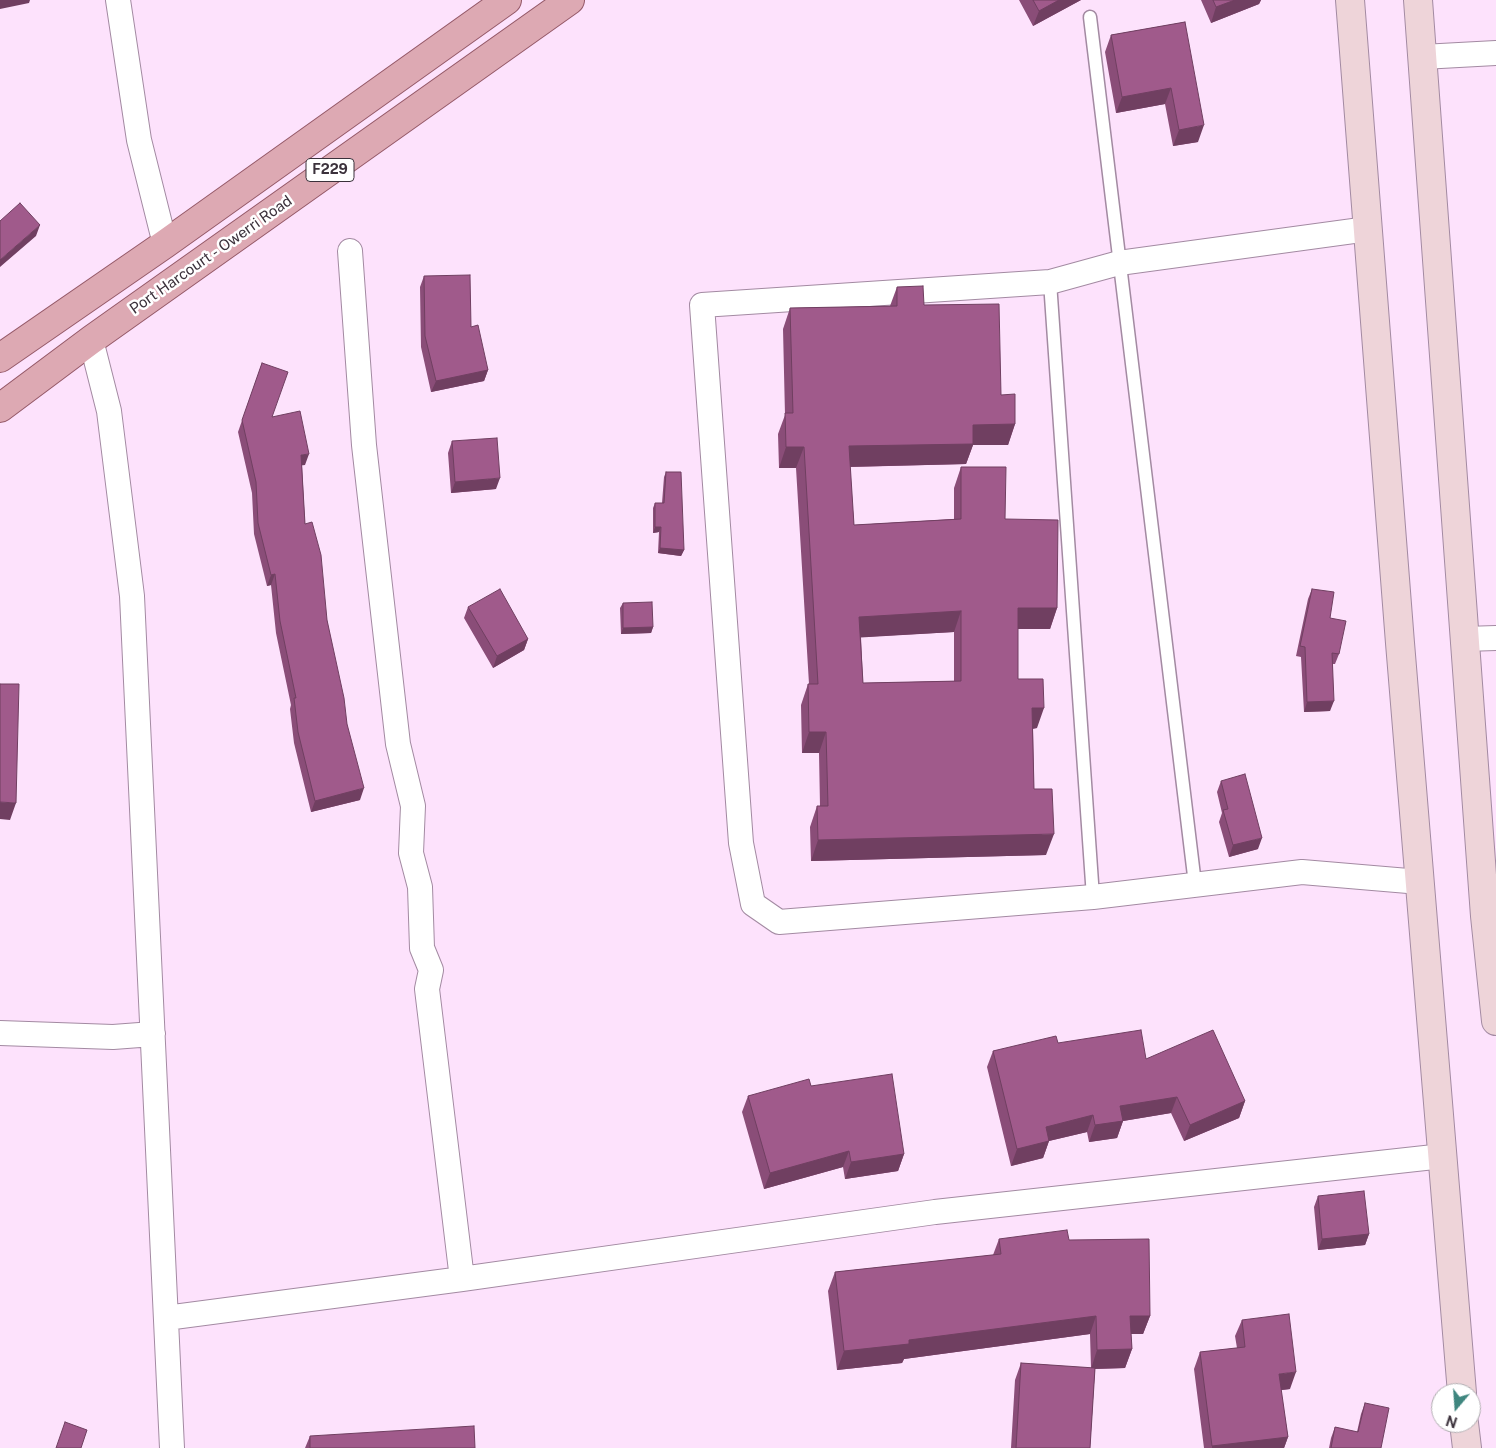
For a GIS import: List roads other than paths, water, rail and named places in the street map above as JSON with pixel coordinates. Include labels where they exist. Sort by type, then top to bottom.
[{"type":"main road","name":"F229","points":[[0,358],[165,244],[507,0]]},
{"type":"main road","name":"Port Harcourt - Owerri Road","points":[[0,408],[91,340],[570,0]]},
{"type":"street","points":[[118,0],[139,140],[165,244]]},
{"type":"street","points":[[1350,0],[1461,1383]]},
{"type":"street","points":[[1418,0],[1485,916],[1496,1021]]},
{"type":"street","points":[[1422,57],[1496,53]]},
{"type":"street","points":[[1368,229],[1119,263],[1050,282],[702,306],[741,843],[753,904],[779,922],[1093,896],[1302,872],[1420,882]]},
{"type":"street","points":[[350,251],[364,444],[398,744],[412,806],[411,853],[420,888],[422,948],[431,970],[427,989],[462,1279]]},
{"type":"street","points":[[91,340],[108,411],[132,596],[172,1448]]},
{"type":"street","points":[[1465,639],[1496,638]]},
{"type":"street","points":[[0,1033],[113,1037],[153,1034]]},
{"type":"street","points":[[166,1318],[462,1279],[935,1212],[1442,1156]]},
{"type":"street","points":[[1465,1433],[1466,1448]]},
{"type":"lane","points":[[1090,18],[1195,884]]},
{"type":"lane","points":[[1050,282],[1093,896]]}]
